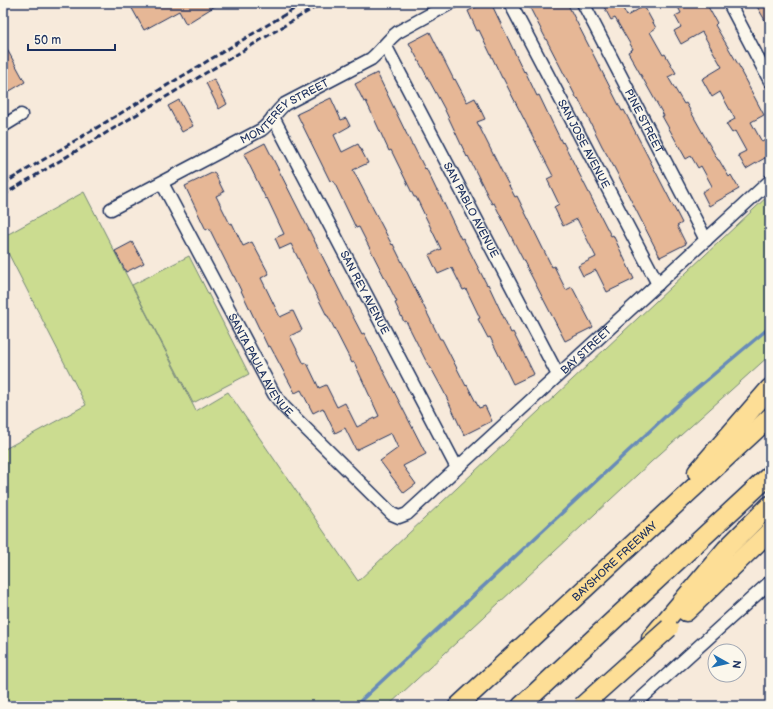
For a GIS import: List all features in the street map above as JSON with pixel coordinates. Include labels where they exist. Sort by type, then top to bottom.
[{"type":"highway","points":[[637,541],[770,388]]},
{"type":"highway","name":"BAYSHORE FREEWAY","points":[[458,706],[770,417]]},
{"type":"highway","points":[[521,706],[770,475]]},
{"type":"highway","points":[[594,706],[726,549],[770,504]]},
{"type":"highway","points":[[669,628],[770,531]]},
{"type":"highway","points":[[582,706],[669,628],[770,543]]},
{"type":"street","name":"MONTEREY STREET","points":[[111,210],[261,130],[269,125],[277,110],[285,104],[371,59],[380,52],[390,37],[451,3]]},
{"type":"street","name":"SAN JOSE AVENUE","points":[[510,3],[658,284]]},
{"type":"street","name":"PINE STREET","points":[[583,3],[706,240]]},
{"type":"street","points":[[729,3],[770,81]]},
{"type":"street","name":"SAN PABLO AVENUE","points":[[385,45],[558,376]]},
{"type":"street","points":[[3,126],[21,115]]},
{"type":"street","name":"SAN REY AVENUE","points":[[273,117],[457,468]]},
{"type":"street","name":"BAY STREET","points":[[399,517],[407,514],[770,181]]},
{"type":"street","name":"SANTA PAULA AVENUE","points":[[162,183],[274,394],[284,407],[392,514],[399,517]]},
{"type":"street","points":[[633,706],[770,582]]},
{"type":"green space","points":[[84,192],[196,411],[228,392],[358,581],[770,194],[770,355],[651,462],[388,706],[3,706],[3,450],[86,405],[3,243],[3,237]]},
{"type":"green space","points":[[189,256],[249,374],[193,403],[132,285]]},
{"type":"building","points":[[129,3],[220,3],[186,24],[179,11],[144,30]]},
{"type":"building","points":[[485,3],[491,3],[524,72],[525,71],[537,96],[539,95],[562,143],[563,142],[611,236],[613,235],[634,279],[607,292],[596,270],[583,276],[578,266],[596,257],[577,219],[563,226],[554,207],[559,204],[547,179],[553,176],[468,11]]},
{"type":"building","points":[[540,3],[567,3],[622,111],[624,110],[682,223],[677,226],[686,244],[660,257],[530,8]]},
{"type":"building","points":[[602,3],[620,3],[627,16],[644,6],[656,28],[650,32],[663,55],[665,54],[676,73],[668,77],[684,104],[686,103],[718,160],[729,177],[731,175],[739,189],[709,206],[702,192],[712,186],[701,166],[698,168],[691,156],[686,159],[628,52],[633,49],[615,18],[611,20]]},
{"type":"building","points":[[676,3],[706,3],[717,23],[715,25],[742,71],[741,72],[764,115],[751,122],[762,142],[770,137],[770,155],[746,169],[738,155],[746,151],[735,131],[732,133],[726,124],[735,119],[720,92],[712,97],[702,79],[722,67],[702,32],[681,44],[674,31],[681,27],[675,16],[681,13]]},
{"type":"building","points":[[755,3],[770,3],[770,29]]},
{"type":"building","points":[[430,32],[454,80],[455,79],[467,102],[475,98],[485,119],[477,122],[503,174],[515,197],[517,196],[552,267],[554,266],[566,290],[572,287],[593,327],[565,341],[494,203],[492,204],[468,156],[467,157],[444,108],[409,43]]},
{"type":"building","points":[[3,42],[25,82],[8,92],[3,83]]},
{"type":"building","points":[[377,73],[412,145],[438,191],[461,239],[463,238],[487,285],[488,284],[511,333],[513,332],[534,374],[513,384],[490,337],[488,338],[478,319],[480,318],[466,289],[463,290],[452,268],[438,274],[429,255],[441,249],[416,197],[414,197],[391,150],[389,151],[366,101],[364,102],[355,84]]},
{"type":"building","points":[[214,79],[227,104],[219,109],[206,83]]},
{"type":"building","points":[[331,98],[341,120],[346,118],[350,126],[334,135],[342,152],[358,144],[368,163],[353,170],[392,245],[393,244],[440,339],[442,339],[466,386],[467,385],[479,408],[485,406],[492,421],[464,435],[444,392],[431,368],[430,369],[406,321],[404,322],[395,303],[397,302],[359,227],[356,228],[333,180],[330,181],[297,114]]},
{"type":"building","points":[[179,100],[193,126],[182,132],[168,106]]},
{"type":"building","points":[[265,143],[350,311],[362,334],[364,333],[426,454],[403,466],[416,484],[404,493],[380,461],[398,448],[391,433],[356,450],[345,428],[335,433],[323,408],[313,413],[301,390],[295,393],[270,346],[268,347],[234,276],[209,228],[206,230],[185,186],[214,172],[224,192],[216,196],[230,224],[232,223],[243,246],[252,242],[269,274],[261,278],[280,317],[293,311],[302,330],[290,336],[304,364],[307,363],[319,388],[326,385],[337,407],[345,403],[357,427],[379,416],[354,362],[352,363],[291,244],[280,249],[275,238],[284,234],[244,154]]},
{"type":"building","points":[[132,242],[144,263],[126,272],[115,251]]},
{"type":"waterway","points":[[355,706],[683,400],[770,327]]},
{"type":"railway","points":[[3,184],[304,3]]},
{"type":"railway","points":[[3,195],[322,3]]}]
